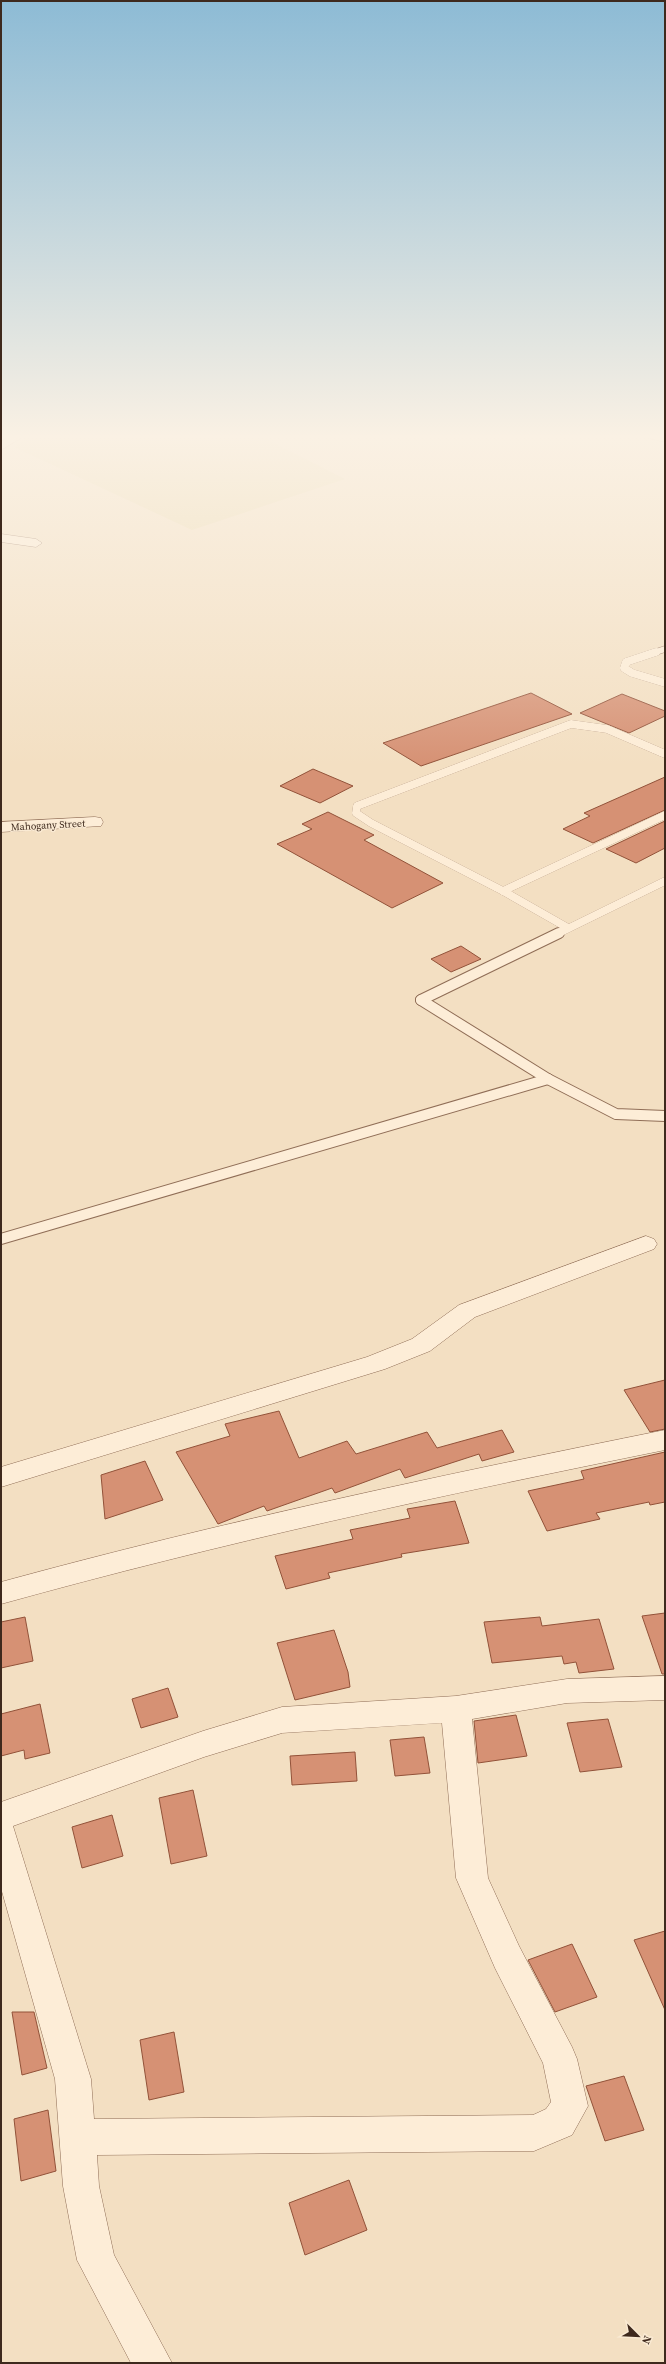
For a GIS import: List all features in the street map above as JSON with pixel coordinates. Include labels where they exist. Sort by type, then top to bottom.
[{"type":"street","name":"Mahogany Street","points":[[1,827],[95,822]]},
{"type":"street","points":[[1,1478],[376,1363],[422,1345],[467,1311],[646,1244]]},
{"type":"street","points":[[1,1593],[104,1564],[319,1512],[665,1440]]},
{"type":"street","points":[[1,1816],[203,1744],[282,1720],[456,1709],[567,1691],[665,1688]]},
{"type":"street","points":[[78,2137],[534,2133],[559,2122],[570,2106],[560,2059],[507,1957],[472,1878],[456,1709]]},
{"type":"street","points":[[1,1833],[73,2079],[81,2186],[96,2260],[152,2363]]},
{"type":"lane","points":[[665,649],[626,662],[624,668],[632,673],[665,683]]},
{"type":"lane","points":[[568,928],[502,891],[371,823],[356,813],[357,806],[571,724],[586,723],[601,727],[665,754]]},
{"type":"lane","points":[[502,891],[665,815]]},
{"type":"lane","points":[[665,881],[421,1000],[548,1078],[616,1114],[665,1116]]},
{"type":"lane","points":[[1,1239],[548,1078]]},
{"type":"building","points":[[531,693],[572,714],[421,766],[383,743]]},
{"type":"building","points":[[622,694],[665,711],[665,716],[629,733],[580,713]]},
{"type":"building","points":[[313,769],[353,786],[320,803],[280,786]]},
{"type":"building","points":[[665,777],[665,810],[593,843],[563,829],[590,816],[584,813]]},
{"type":"building","points":[[328,812],[374,835],[364,840],[443,883],[392,908],[277,844],[312,829],[302,824]]},
{"type":"building","points":[[665,821],[665,848],[636,863],[606,849]]},
{"type":"building","points":[[461,946],[481,959],[451,972],[431,959]]},
{"type":"building","points":[[665,1380],[665,1429],[650,1432],[624,1390]]},
{"type":"building","points":[[279,1411],[299,1458],[347,1441],[356,1454],[427,1432],[437,1448],[502,1430],[514,1452],[482,1461],[479,1454],[405,1478],[400,1469],[335,1493],[332,1488],[267,1511],[264,1506],[218,1524],[176,1452],[230,1436],[225,1424]]},
{"type":"building","points":[[665,1452],[665,1502],[650,1505],[649,1502],[596,1513],[600,1519],[547,1531],[528,1491],[584,1479],[581,1471]]},
{"type":"building","points":[[145,1461],[163,1500],[105,1519],[101,1475]]},
{"type":"building","points":[[455,1501],[469,1543],[401,1554],[402,1557],[328,1573],[330,1578],[286,1589],[275,1556],[353,1539],[350,1530],[410,1518],[407,1509]]},
{"type":"building","points":[[665,1613],[665,1674],[662,1674],[642,1616]]},
{"type":"building","points":[[25,1617],[33,1661],[1,1668],[1,1622]]},
{"type":"building","points":[[540,1617],[542,1626],[599,1619],[614,1669],[579,1673],[576,1662],[564,1664],[562,1656],[492,1663],[484,1622]]},
{"type":"building","points":[[334,1630],[348,1672],[350,1687],[295,1700],[277,1643]]},
{"type":"building","points":[[168,1688],[178,1717],[141,1728],[132,1699]]},
{"type":"building","points":[[40,1704],[50,1753],[25,1759],[24,1750],[1,1756],[1,1714]]},
{"type":"building","points":[[516,1715],[527,1756],[478,1763],[474,1721]]},
{"type":"building","points":[[608,1719],[622,1767],[580,1772],[567,1723]]},
{"type":"building","points":[[424,1737],[430,1773],[395,1776],[390,1740]]},
{"type":"building","points":[[355,1752],[357,1781],[292,1785],[290,1756]]},
{"type":"building","points":[[193,1790],[207,1856],[171,1864],[159,1798]]},
{"type":"building","points":[[112,1815],[123,1856],[82,1868],[72,1827]]},
{"type":"building","points":[[665,1931],[665,2010],[634,1940]]},
{"type":"building","points":[[572,1944],[597,1997],[555,2012],[528,1960]]},
{"type":"building","points":[[12,2012],[34,2012],[47,2068],[22,2075]]},
{"type":"building","points":[[174,2032],[184,2092],[149,2100],[140,2040]]},
{"type":"building","points":[[624,2076],[644,2130],[605,2141],[586,2086]]},
{"type":"building","points":[[48,2110],[56,2171],[21,2181],[14,2119]]},
{"type":"building","points":[[349,2180],[367,2230],[305,2255],[289,2203]]}]
